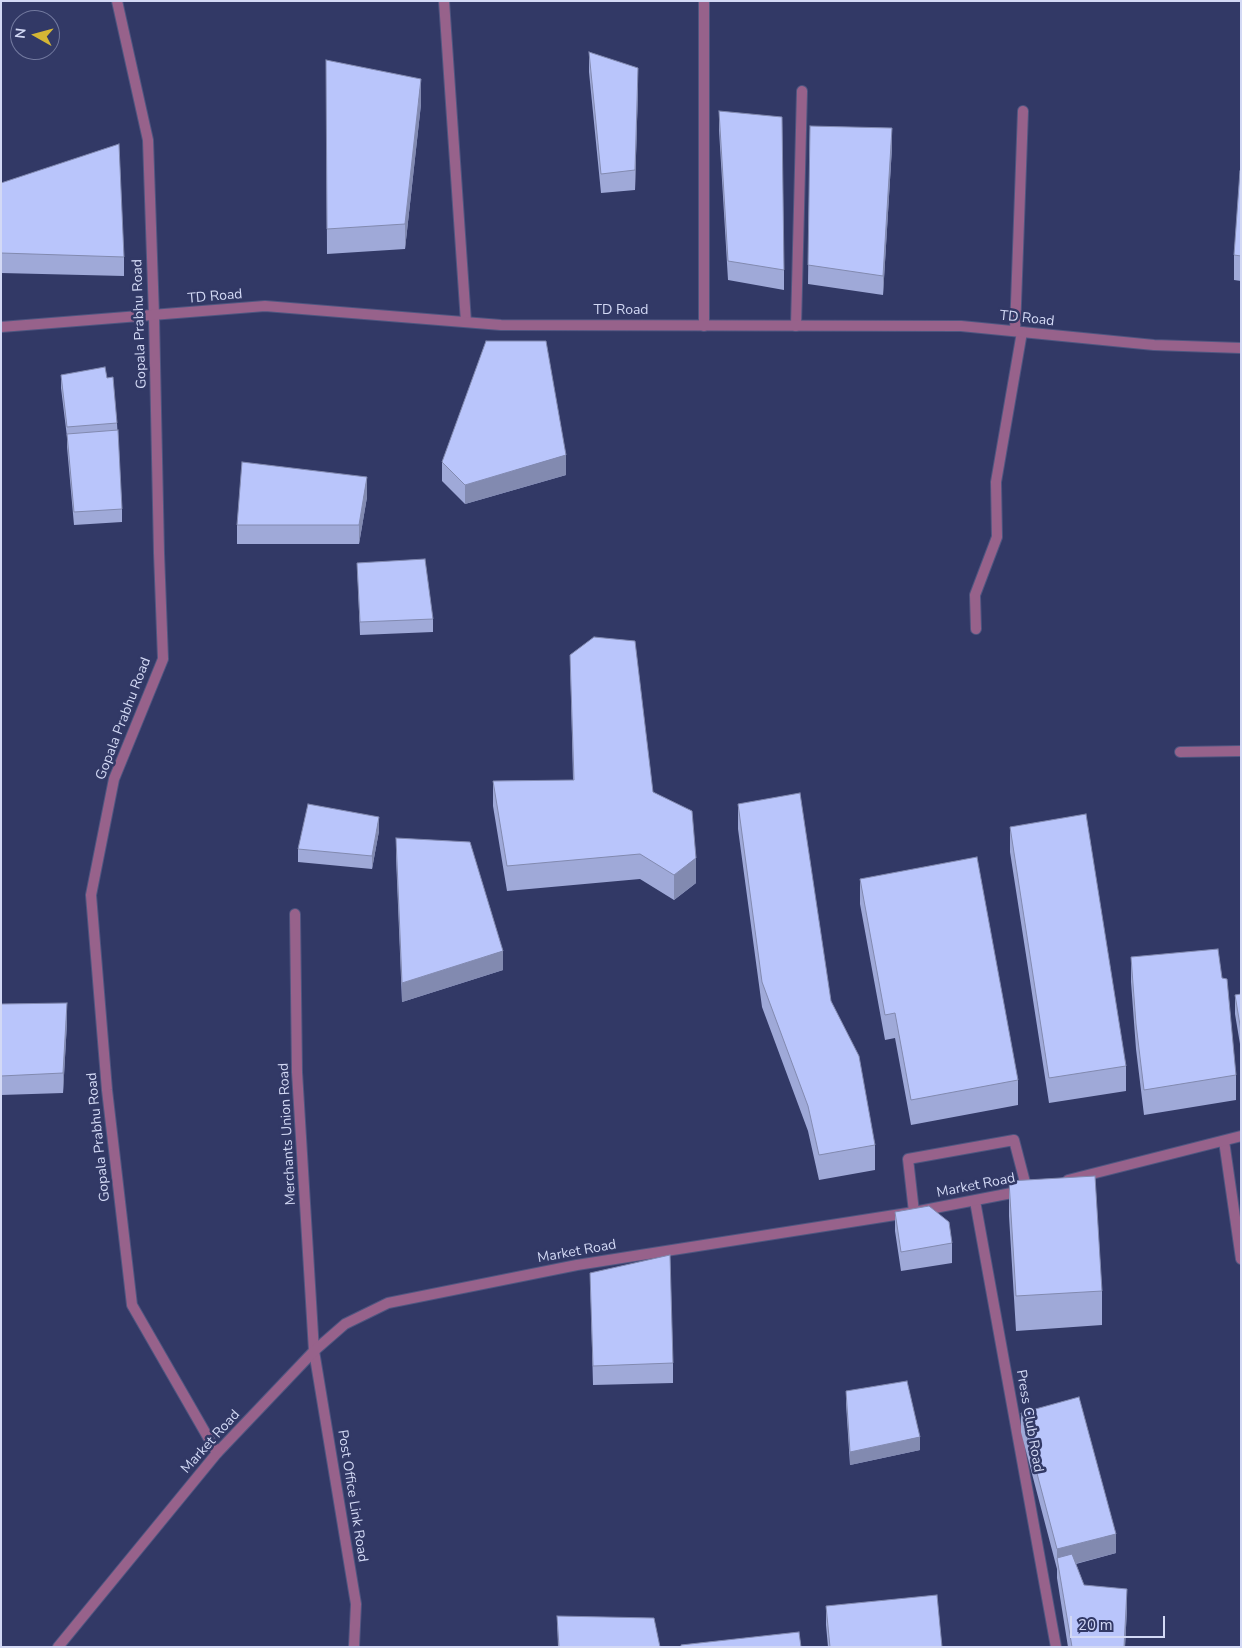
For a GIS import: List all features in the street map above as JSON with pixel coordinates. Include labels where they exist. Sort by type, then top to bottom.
[{"type":"street","name":"Gopala Prabhu Road","points":[[117,1],[148,140],[163,659],[114,779],[91,895],[107,1090],[132,1305],[217,1453]]},
{"type":"street","points":[[444,1],[466,322]]},
{"type":"street","points":[[704,1],[704,326]]},
{"type":"street","points":[[796,326],[802,92]]},
{"type":"street","points":[[976,628],[976,595],[997,537],[996,482],[1018,332],[1023,111]]},
{"type":"street","name":"TD Road","points":[[1,327],[265,306],[501,325],[962,326],[1154,345],[1241,348]]},
{"type":"street","points":[[1180,752],[1241,751]]},
{"type":"street","name":"Merchants Union Road","points":[[295,914],[298,1072],[314,1351]]},
{"type":"street","points":[[1055,1183],[1241,1136]]},
{"type":"street","name":"Market Road","points":[[58,1647],[217,1453],[314,1351],[345,1324],[388,1303],[577,1265],[914,1212],[1032,1188],[1014,1140],[908,1159],[914,1212]]},
{"type":"street","points":[[1224,1141],[1241,1259]]},
{"type":"street","name":"Press Club Road","points":[[975,1200],[1056,1647]]},
{"type":"street","name":"Post Office Link Road","points":[[314,1351],[356,1604],[354,1647]]},
{"type":"building","points":[[589,52],[638,68],[635,170],[601,174]]},
{"type":"building","points":[[326,60],[421,79],[405,224],[327,229]]},
{"type":"building","points":[[719,111],[782,117],[784,270],[728,261]]},
{"type":"building","points":[[810,126],[892,128],[883,276],[808,265]]},
{"type":"building","points":[[119,144],[124,257],[1,253],[1,183]]},
{"type":"building","points":[[1241,171],[1241,256],[1234,255]]},
{"type":"building","points":[[486,341],[546,341],[566,455],[465,485],[442,462]]},
{"type":"building","points":[[105,367],[107,378],[113,377],[117,423],[67,427],[61,375]]},
{"type":"building","points":[[118,430],[122,509],[74,512],[67,434]]},
{"type":"building","points":[[242,462],[367,477],[359,525],[237,525]]},
{"type":"building","points":[[425,559],[433,619],[360,622],[357,563]]},
{"type":"building","points":[[594,637],[635,641],[653,792],[692,811],[696,858],[674,875],[640,854],[507,866],[493,781],[574,780],[570,655]]},
{"type":"building","points":[[800,793],[831,1001],[859,1056],[875,1145],[819,1155],[808,1106],[762,982],[738,804]]},
{"type":"building","points":[[308,804],[379,817],[372,856],[298,849]]},
{"type":"building","points":[[1086,814],[1126,1066],[1049,1078],[1010,827]]},
{"type":"building","points":[[396,838],[470,842],[503,951],[402,983]]},
{"type":"building","points":[[977,857],[1018,1080],[911,1100],[895,1013],[885,1015],[860,879]]},
{"type":"building","points":[[1218,949],[1222,978],[1227,979],[1236,1075],[1144,1090],[1136,1024],[1131,957]]},
{"type":"building","points":[[1241,994],[1241,1031],[1235,995]]},
{"type":"building","points":[[67,1003],[63,1073],[1,1076],[1,1004]]},
{"type":"building","points":[[1095,1176],[1102,1291],[1016,1296],[1009,1181]]},
{"type":"building","points":[[929,1206],[949,1222],[952,1243],[901,1252],[895,1212]]},
{"type":"building","points":[[670,1255],[673,1363],[593,1366],[590,1273]]},
{"type":"building","points":[[907,1381],[920,1437],[850,1452],[846,1391]]},
{"type":"building","points":[[1079,1397],[1116,1534],[1057,1549],[1021,1413]]},
{"type":"building","points":[[1072,1554],[1084,1585],[1127,1589],[1124,1647],[1072,1647],[1057,1558]]},
{"type":"building","points":[[937,1595],[942,1647],[830,1647],[826,1606]]},
{"type":"building","points":[[557,1616],[654,1618],[660,1647],[559,1647]]},
{"type":"building","points":[[799,1632],[801,1647],[681,1647],[681,1645]]}]
